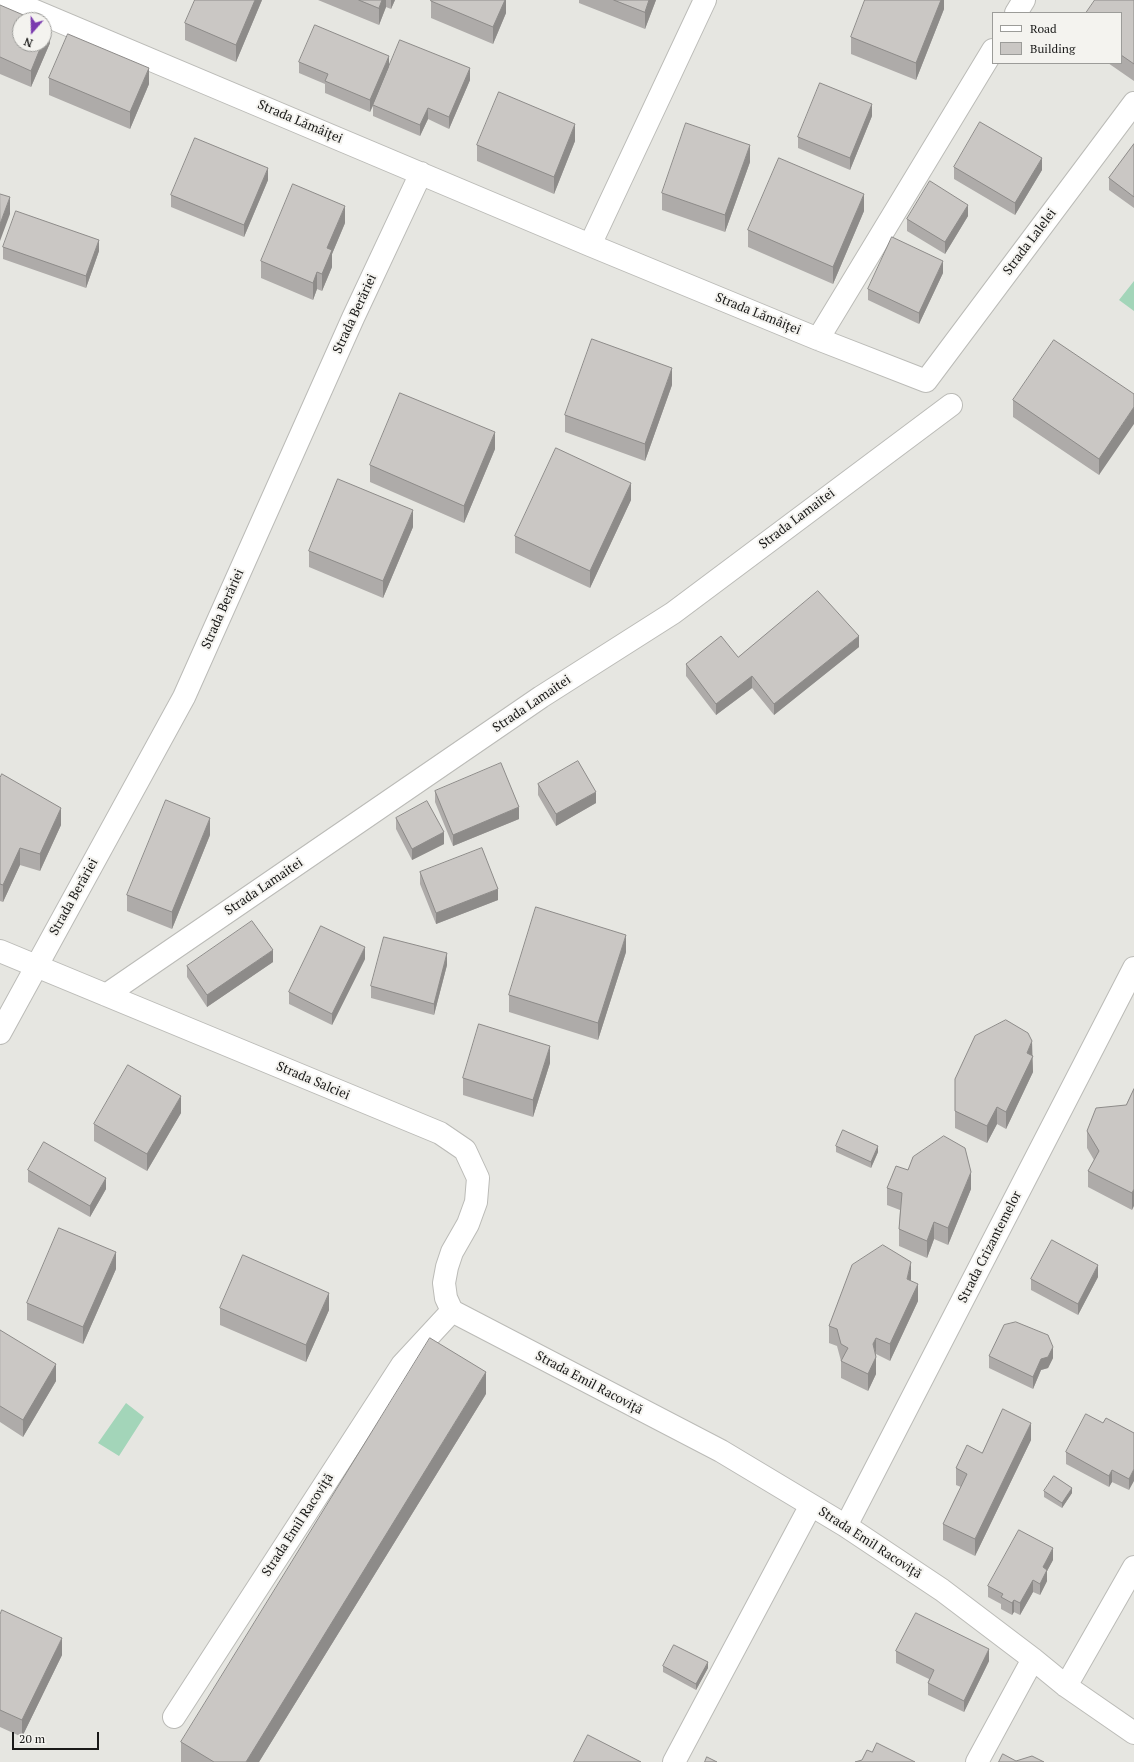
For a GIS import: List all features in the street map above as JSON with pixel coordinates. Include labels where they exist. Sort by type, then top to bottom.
[{"type":"street","name":"Strada Lămâiței","points":[[9,0],[421,172],[590,245],[818,339],[926,381]]},
{"type":"street","points":[[590,245],[706,0]]},
{"type":"street","points":[[1017,12],[1024,0]]},
{"type":"street","points":[[818,339],[992,52]]},
{"type":"street","name":"Strada Lalelei","points":[[926,381],[1134,103]]},
{"type":"street","name":"Strada Berăriei","points":[[0,1034],[184,697],[353,318],[421,172]]},
{"type":"street","name":"Strada Lamaitei","points":[[106,995],[541,697],[673,613],[951,405]]},
{"type":"street","name":"Strada Salciei","points":[[0,951],[440,1133],[465,1150],[478,1178],[476,1202],[468,1224],[452,1252],[447,1267],[444,1283],[446,1298],[452,1310]]},
{"type":"street","name":"Strada Crizantemelor","points":[[846,1526],[1134,968]]},
{"type":"street","name":"Strada Emil Racoviță","points":[[174,1717],[402,1364],[452,1310],[721,1451],[846,1526],[942,1590],[1066,1686],[1134,1732]]},
{"type":"street","points":[[674,1762],[811,1505]]},
{"type":"street","points":[[1066,1686],[1134,1567]]},
{"type":"street","points":[[977,1762],[1033,1659]]},
{"type":"shaded area","points":[[1134,281],[1134,311],[1119,300]]},
{"type":"shaded area","points":[[126,1403],[144,1417],[119,1456],[98,1443]]},
{"type":"building","points":[[195,0],[255,0],[236,45],[185,23]]},
{"type":"building","points":[[359,0],[382,0],[379,8]]},
{"type":"building","points":[[431,0],[505,0],[493,27]]},
{"type":"building","points":[[614,0],[649,0],[645,12]]},
{"type":"building","points":[[865,0],[941,0],[916,63],[851,37]]},
{"type":"building","points":[[1095,0],[1134,0],[1134,64],[1122,56],[1122,12],[1087,12]]},
{"type":"building","points":[[0,5],[16,12],[12,12],[12,52],[39,52],[31,71],[0,57]]},
{"type":"building","points":[[315,25],[389,56],[370,100],[325,81],[328,74],[299,62]]},
{"type":"building","points":[[68,34],[149,68],[130,112],[49,78]]},
{"type":"building","points":[[400,40],[470,68],[449,117],[428,108],[420,125],[373,105]]},
{"type":"building","points":[[820,83],[872,104],[850,158],[798,137]]},
{"type":"building","points":[[499,92],[575,124],[554,177],[477,145]]},
{"type":"building","points":[[980,122],[1042,158],[1015,203],[954,167]]},
{"type":"building","points":[[686,123],[750,145],[725,215],[662,193]]},
{"type":"building","points":[[195,138],[268,168],[244,225],[171,195]]},
{"type":"building","points":[[1134,144],[1134,197],[1109,178]]},
{"type":"building","points":[[779,158],[864,194],[833,267],[748,230]]},
{"type":"building","points":[[930,181],[968,205],[945,242],[907,219]]},
{"type":"building","points":[[293,184],[345,206],[327,248],[332,250],[322,274],[317,272],[313,283],[261,261]]},
{"type":"building","points":[[0,194],[10,197],[0,224]]},
{"type":"building","points":[[16,211],[99,240],[86,276],[3,247]]},
{"type":"building","points":[[892,237],[943,261],[919,313],[868,289]]},
{"type":"building","points":[[592,339],[672,368],[645,444],[565,415]]},
{"type":"building","points":[[1054,340],[1134,394],[1134,407],[1099,459],[1013,400]]},
{"type":"building","points":[[400,393],[495,432],[464,506],[370,465]]},
{"type":"building","points":[[556,448],[631,483],[590,571],[515,536]]},
{"type":"building","points":[[338,479],[413,510],[383,581],[309,551]]},
{"type":"building","points":[[818,591],[859,636],[774,704],[752,676],[716,704],[686,664],[721,636],[738,657]]},
{"type":"building","points":[[578,761],[596,792],[556,814],[538,784]]},
{"type":"building","points":[[501,763],[519,807],[453,835],[435,791]]},
{"type":"building","points":[[2,774],[61,808],[40,854],[20,848],[3,885],[0,884],[0,778]]},
{"type":"building","points":[[166,800],[210,818],[172,912],[127,895]]},
{"type":"building","points":[[427,801],[444,832],[412,849],[396,818]]},
{"type":"building","points":[[482,848],[498,889],[436,913],[420,872]]},
{"type":"building","points":[[536,907],[626,935],[598,1023],[509,995]]},
{"type":"building","points":[[252,921],[273,950],[207,995],[187,966]]},
{"type":"building","points":[[321,926],[365,947],[332,1014],[289,992]]},
{"type":"building","points":[[384,937],[447,953],[434,1004],[371,986]]},
{"type":"building","points":[[1006,1020],[1028,1033],[1032,1041],[1027,1053],[1033,1056],[1006,1112],[997,1107],[987,1126],[955,1111],[955,1079],[975,1036]]},
{"type":"building","points":[[479,1024],[550,1046],[533,1100],[463,1078]]},
{"type":"building","points":[[128,1065],[181,1096],[147,1154],[94,1124]]},
{"type":"building","points":[[1134,1089],[1134,1189],[1132,1193],[1088,1171],[1099,1151],[1087,1131],[1096,1108],[1126,1105]]},
{"type":"building","points":[[843,1130],[878,1146],[871,1162],[836,1146]]},
{"type":"building","points":[[944,1136],[965,1148],[971,1172],[948,1228],[934,1222],[927,1241],[899,1229],[902,1193],[887,1188],[896,1166],[908,1170],[913,1157]]},
{"type":"building","points":[[44,1142],[106,1178],[90,1206],[28,1170]]},
{"type":"building","points":[[59,1228],[116,1252],[83,1327],[27,1303]]},
{"type":"building","points":[[1052,1240],[1098,1265],[1078,1304],[1031,1279]]},
{"type":"building","points":[[883,1245],[911,1262],[907,1279],[918,1284],[890,1344],[876,1338],[873,1344],[876,1357],[868,1374],[841,1361],[848,1348],[841,1344],[837,1329],[829,1326],[852,1265]]},
{"type":"building","points":[[243,1255],[329,1293],[306,1345],[220,1308]]},
{"type":"building","points":[[1016,1322],[1048,1335],[1053,1347],[1048,1357],[1041,1359],[1033,1377],[989,1356],[1004,1325]]},
{"type":"building","points":[[0,1330],[56,1364],[23,1420],[0,1406]]},
{"type":"building","points":[[430,1338],[486,1372],[246,1762],[214,1762],[181,1742]]},
{"type":"building","points":[[1003,1409],[1031,1423],[975,1539],[943,1524],[967,1474],[956,1468],[967,1445],[982,1453]]},
{"type":"building","points":[[1086,1414],[1103,1423],[1106,1418],[1134,1433],[1134,1469],[1129,1479],[1112,1470],[1109,1476],[1066,1452]]},
{"type":"building","points":[[1054,1476],[1072,1488],[1062,1503],[1044,1491]]},
{"type":"building","points":[[1019,1530],[1053,1548],[1043,1567],[1047,1570],[1040,1584],[1033,1580],[1020,1603],[1014,1600],[1012,1603],[1001,1597],[1003,1594],[988,1586]]},
{"type":"building","points":[[2,1610],[62,1638],[22,1720],[0,1710],[0,1615]]},
{"type":"building","points":[[916,1613],[989,1649],[964,1701],[928,1683],[934,1670],[896,1651]]},
{"type":"building","points":[[674,1645],[708,1662],[696,1684],[663,1666]]},
{"type":"building","points":[[588,1735],[641,1762],[574,1762]]},
{"type":"building","points":[[877,1743],[915,1762],[855,1762],[862,1760],[867,1750],[872,1752]]},
{"type":"building","points":[[1003,1754],[1016,1761],[1032,1756],[1044,1762],[999,1762]]},
{"type":"building","points":[[707,1757],[717,1762],[705,1762]]}]
